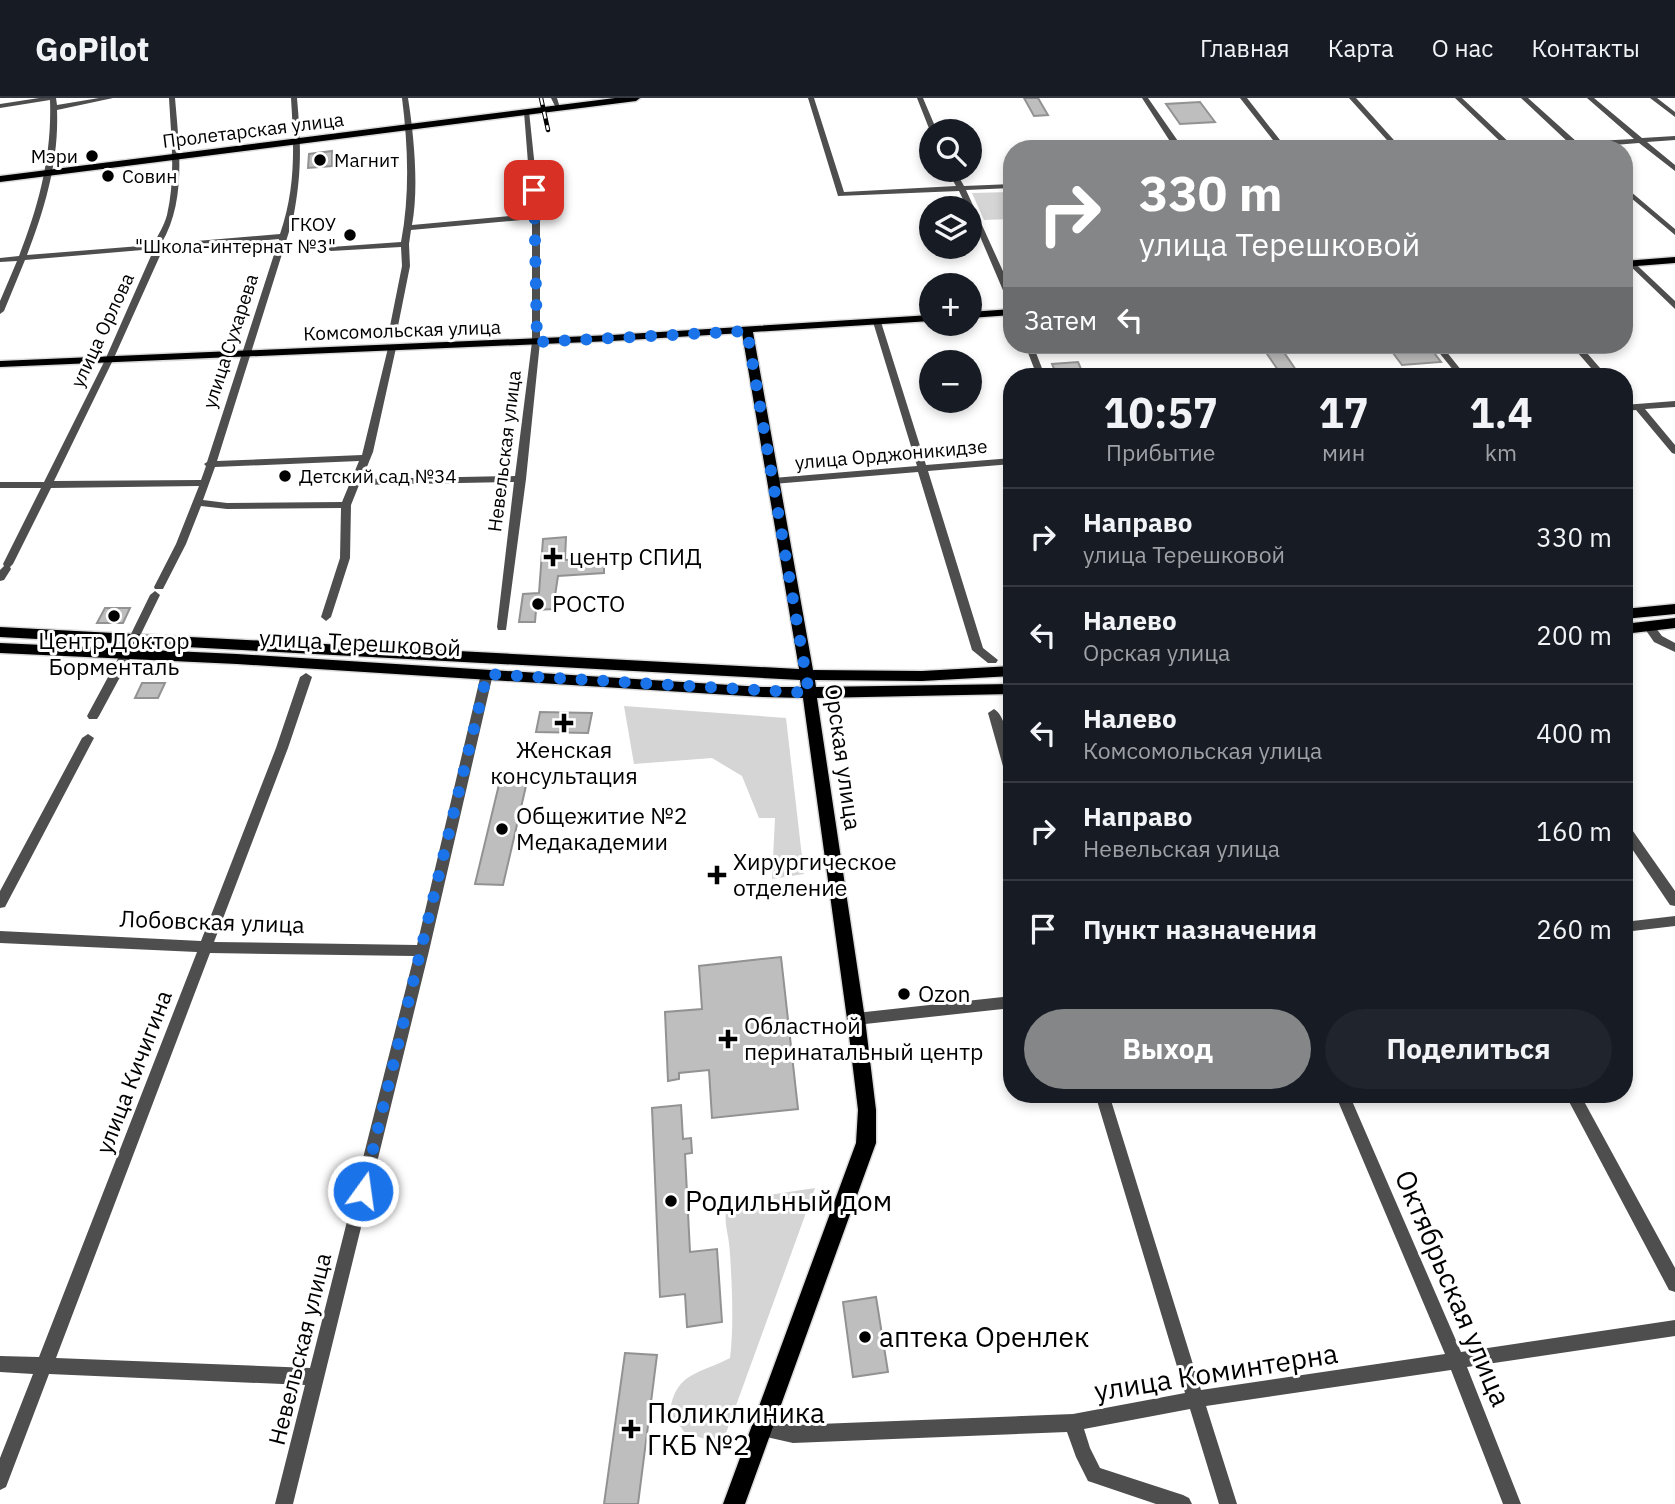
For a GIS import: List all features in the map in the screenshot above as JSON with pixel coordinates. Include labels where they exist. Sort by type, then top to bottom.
[{"type":"main road","name":"Пролетарская улица","points":[[0,179],[527,112],[556,103],[636,98]]},
{"type":"main road","points":[[1633,261],[1675,260]]},
{"type":"main road","points":[[982,314],[1003,313]]},
{"type":"main road","name":"Комсомольская улица","points":[[0,364],[537,342],[919,319]]},
{"type":"main road","name":"Орская улица","points":[[734,1504],[866,1143],[867,1110],[808,684],[747,331]]},
{"type":"main road","points":[[1633,613],[1675,609]]},
{"type":"main road","points":[[1633,628],[1675,623]]},
{"type":"main road","name":"улица Терешковой","points":[[0,632],[134,638],[808,684],[1003,672]]},
{"type":"main road","name":"улица Терешковой","points":[[0,648],[487,674],[1003,689]]},
{"type":"street","points":[[0,107],[52,98],[54,108],[50,173],[40,214],[0,311]]},
{"type":"street","points":[[54,108],[110,98]]},
{"type":"street","name":"улица Орлова","points":[[4,570],[109,360],[159,248],[157,244],[163,235],[172,200],[177,158],[172,98]]},
{"type":"street","name":"улица Сухарева","points":[[134,638],[198,502],[284,236],[296,186],[298,151],[295,143],[294,98]]},
{"type":"street","points":[[393,331],[407,266],[405,244],[411,179],[405,98]]},
{"type":"street","points":[[811,98],[841,194],[1003,186]]},
{"type":"street","points":[[920,98],[929,119]]},
{"type":"street","points":[[1145,98],[1173,140]]},
{"type":"street","points":[[1243,98],[1277,140]]},
{"type":"street","points":[[1352,98],[1391,140]]},
{"type":"street","points":[[1458,98],[1502,140]]},
{"type":"street","points":[[1524,98],[1569,140]]},
{"type":"street","points":[[1590,98],[1675,169]]},
{"type":"street","points":[[1653,98],[1675,115]]},
{"type":"street","name":"Невельская улица","points":[[502,627],[537,342],[536,216],[527,112]]},
{"type":"street","points":[[1633,141],[1675,138]]},
{"type":"street","points":[[958,182],[1003,282]]},
{"type":"street","points":[[1633,196],[1675,233]]},
{"type":"street","points":[[408,228],[536,216]]},
{"type":"street","points":[[0,260],[284,236]]},
{"type":"street","points":[[331,249],[405,244]]},
{"type":"street","points":[[1633,267],[1675,306]]},
{"type":"street","points":[[877,322],[978,650],[992,660]]},
{"type":"street","points":[[326,617],[345,558],[346,505],[370,445],[392,348]]},
{"type":"street","points":[[1444,354],[1456,368]]},
{"type":"street","points":[[1583,354],[1596,368]]},
{"type":"street","points":[[1633,406],[1675,404]]},
{"type":"street","points":[[1633,410],[1675,451]]},
{"type":"street","points":[[209,464],[363,458]]},
{"type":"street","name":"улица Орджоникидзе","points":[[773,481],[1003,462]]},
{"type":"street","points":[[356,482],[521,479]]},
{"type":"street","points":[[0,485],[205,483]]},
{"type":"street","points":[[198,502],[227,506],[346,505]]},
{"type":"street","points":[[1648,626],[1658,639],[1674,647]]},
{"type":"street","points":[[93,716],[127,653]]},
{"type":"street","name":"Невельская улица","points":[[284,1504],[422,951],[487,674]]},
{"type":"street","name":"улица Кичигина","points":[[0,1481],[207,947],[306,677]]},
{"type":"street","points":[[994,713],[1003,745]]},
{"type":"street","points":[[0,903],[88,738]]},
{"type":"street","points":[[1633,840],[1675,901]]},
{"type":"street","points":[[1633,926],[1675,922]]},
{"type":"street","name":"Лобовская улица","points":[[0,937],[207,947],[422,951]]},
{"type":"street","points":[[856,1019],[1003,1003]]},
{"type":"street","points":[[1105,1103],[1198,1399],[1228,1504]]},
{"type":"street","name":"Октябрьская улица","points":[[1346,1103],[1456,1360],[1512,1504]]},
{"type":"street","points":[[1577,1103],[1675,1284]]},
{"type":"street","name":"улица Коминтерна","points":[[762,1429],[793,1434],[1073,1423],[1198,1399],[1675,1328]]},
{"type":"street","points":[[0,1364],[316,1377]]},
{"type":"street","points":[[1073,1423],[1082,1451],[1094,1475],[1183,1504]]},
{"type":"shaded area","points":[[1003,192],[1003,219],[984,220],[982,196],[973,196],[972,193]]},
{"type":"shaded area","points":[[624,706],[786,718],[804,874],[772,879],[775,818],[759,818],[742,776],[712,758],[634,764]]},
{"type":"shaded area","points":[[815,1188],[722,1444],[685,1433],[670,1412],[677,1389],[691,1376],[730,1358],[732,1306],[726,1222],[728,1201]]},
{"type":"building","points":[[1024,98],[1038,98],[1048,115],[1034,116]]},
{"type":"building","points":[[1200,102],[1215,122],[1180,124],[1166,104]]},
{"type":"building","name":"Магнит","points":[[332,151],[332,166],[308,168],[309,154]]},
{"type":"building","points":[[1267,354],[1285,354],[1295,368],[1277,368]]},
{"type":"building","points":[[1394,354],[1435,354],[1441,362],[1402,365]]},
{"type":"building","points":[[1078,362],[1081,368],[1054,368],[1052,364]]},
{"type":"building","points":[[566,537],[565,560],[604,558],[604,573],[558,576],[553,609],[536,610],[535,622],[519,622],[523,594],[539,593],[543,539]]},
{"type":"building","name":"Центр Доктор Борменталь","points":[[105,608],[130,608],[123,623],[97,623]]},
{"type":"building","points":[[142,683],[165,683],[158,698],[135,698]]},
{"type":"building","name":"Женская консультация","points":[[540,712],[592,713],[588,733],[536,732]]},
{"type":"building","name":"Общежитие №2 Медакадемии","points":[[502,772],[529,773],[503,885],[475,884]]},
{"type":"building","name":"Областной перинатальный центр","points":[[781,957],[798,1109],[712,1118],[709,1070],[679,1073],[679,1079],[668,1081],[665,1012],[702,1009],[699,966]]},
{"type":"building","name":"Родильный дом","points":[[681,1105],[683,1139],[691,1138],[692,1153],[685,1154],[690,1252],[717,1249],[722,1322],[687,1327],[685,1294],[660,1297],[652,1108]]},
{"type":"building","name":"аптека Оренлек","points":[[876,1297],[888,1372],[853,1377],[843,1302]]},
{"type":"building","name":"Поликлиника ГКБ №2","points":[[625,1353],[657,1355],[638,1504],[604,1504]]},
{"type":"railway","points":[[541,98],[548,130]]},
{"type":"place","name":"Мэри","points":[[92,156]]},
{"type":"place","name":"Магнит","points":[[320,160]]},
{"type":"place","name":"Совин","points":[[108,176]]},
{"type":"place","name":"ГКОУ \"Школа-интернат №3\"","points":[[350,235]]},
{"type":"place","name":"Детский сад №34","points":[[285,476]]},
{"type":"place","name":"центр СПИД","points":[[553,557]]},
{"type":"place","name":"РОСТО","points":[[538,604]]},
{"type":"place","name":"Центр Доктор Борменталь","points":[[114,616]]},
{"type":"place","name":"Женская консультация","points":[[564,723]]},
{"type":"place","name":"Общежитие №2 Медакадемии","points":[[502,829]]},
{"type":"place","name":"Хирургическое отделение","points":[[717,875]]},
{"type":"place","name":"Ozon","points":[[904,994]]},
{"type":"place","name":"Областной перинатальный центр","points":[[728,1039]]},
{"type":"place","name":"Родильный дом","points":[[671,1201]]},
{"type":"place","name":"аптека Оренлек","points":[[865,1337]]},
{"type":"place","name":"Поликлиника ГКБ №2","points":[[631,1429]]},
{"type":"route","points":[[363,1191],[487,674],[809,693],[747,331],[537,342],[534,190]]}]
